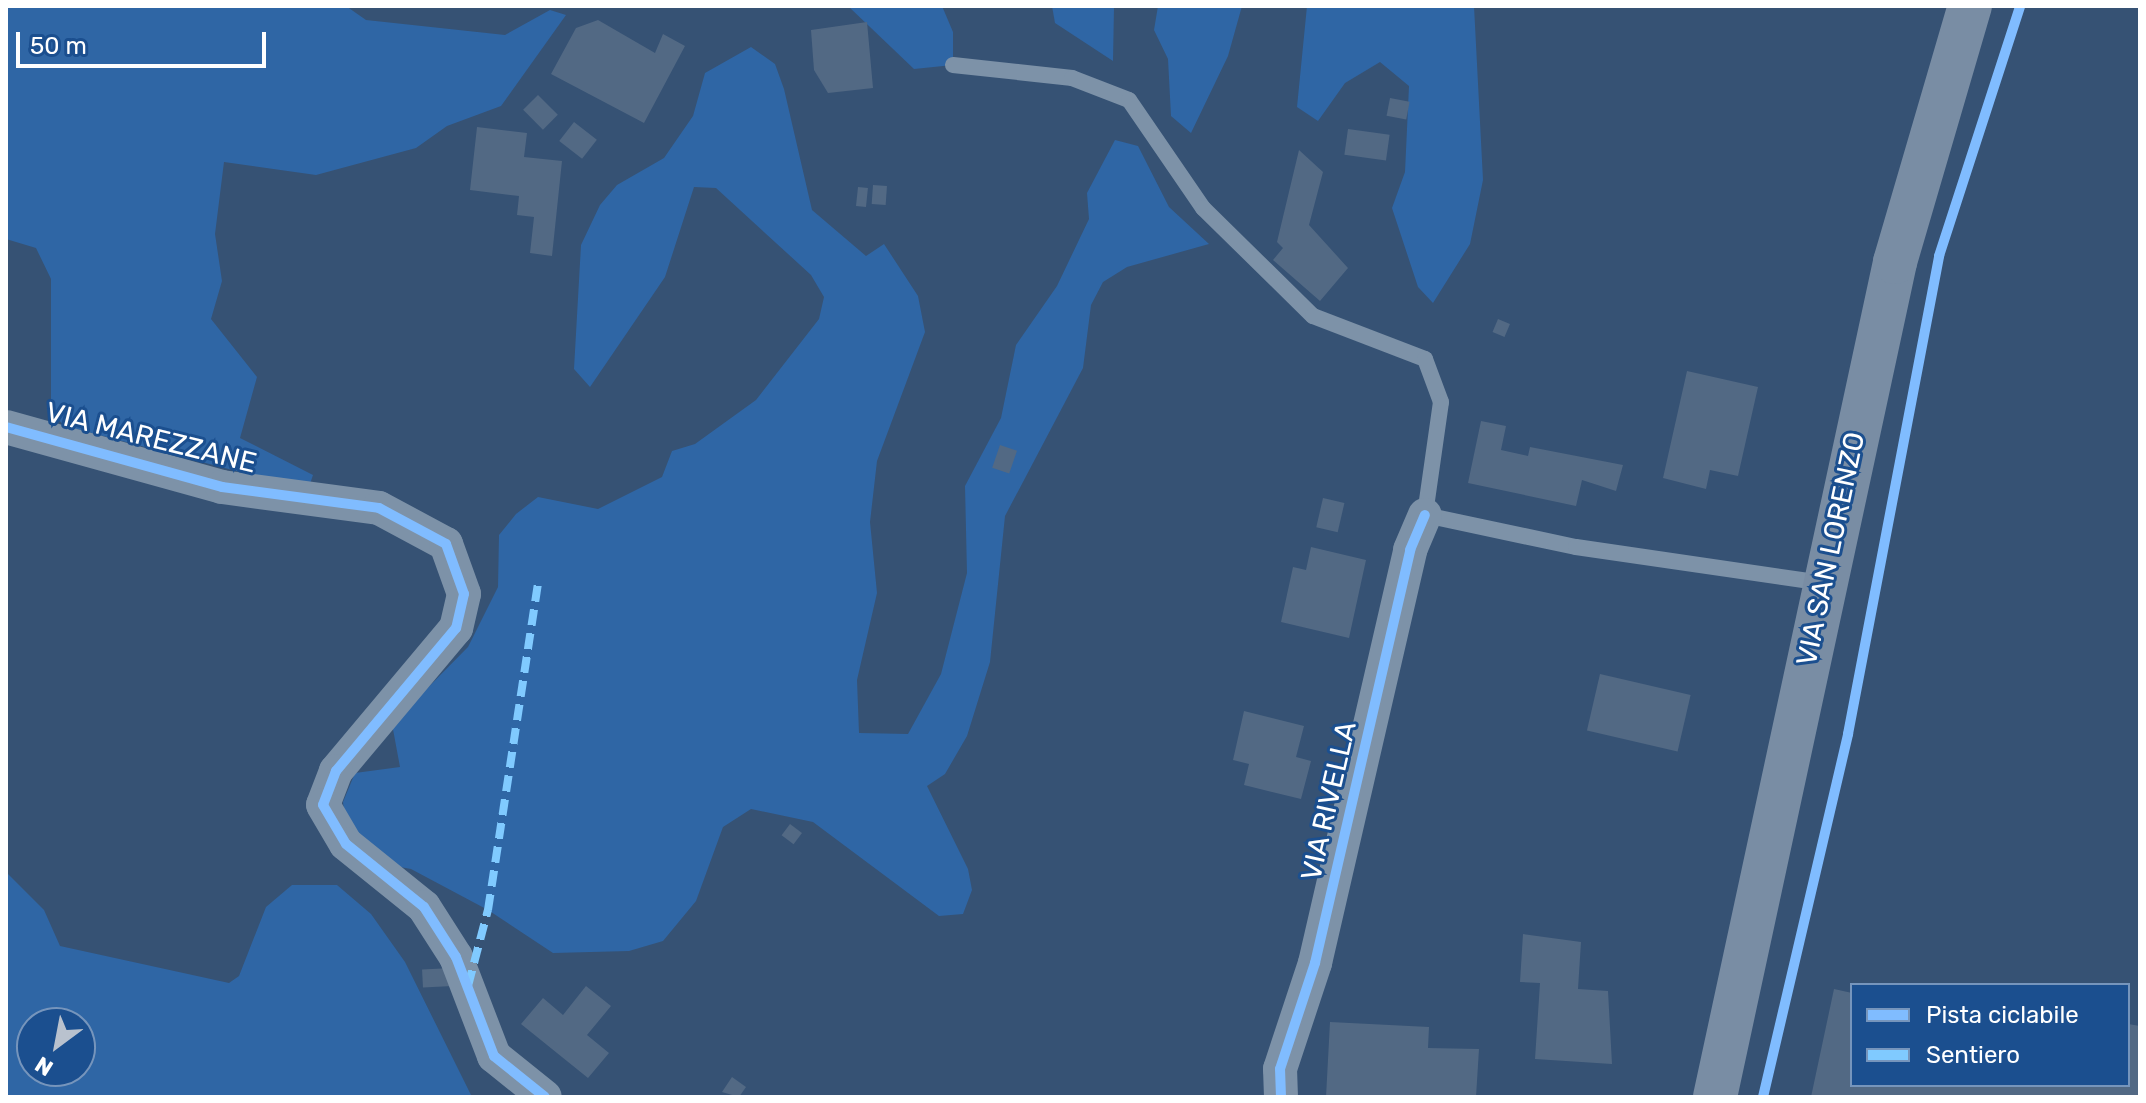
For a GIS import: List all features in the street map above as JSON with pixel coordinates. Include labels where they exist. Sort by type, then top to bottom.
[{"type":"main road","name":"VIA SAN LORENZO","points":[[1715,1097],[1822,583],[1895,262],[1970,6]]},
{"type":"street","name":"VIA MAREZZANE","points":[[6,427],[222,487],[379,508],[446,544],[464,594],[456,628],[336,771],[323,805],[346,844],[424,907],[456,957],[494,1056],[545,1097]]},
{"type":"street","name":"VIA RIVELLA","points":[[1281,1097],[1280,1069],[1315,963],[1410,550],[1425,515]]},
{"type":"lane","name":"VIA RIVELLA","points":[[953,65],[1072,78],[1129,100],[1203,208],[1313,316],[1425,359],[1441,402],[1425,515]]},
{"type":"lane","points":[[1425,515],[1576,547],[1822,583]]},
{"type":"shaded area","points":[[6,6],[346,6],[366,20],[505,35],[550,10],[566,15],[501,106],[447,126],[416,148],[316,175],[224,162],[215,234],[222,281],[211,319],[257,377],[240,438],[313,475],[308,490],[65,426],[51,413],[51,279],[36,248],[6,239]]},
{"type":"shaded area","points":[[848,6],[942,6],[953,32],[953,65],[914,69]]},
{"type":"shaded area","points":[[1052,6],[1114,6],[1113,61],[1055,23]]},
{"type":"shaded area","points":[[1158,6],[1242,6],[1228,56],[1191,133],[1171,116],[1168,59],[1154,30]]},
{"type":"shaded area","points":[[1307,6],[1474,6],[1483,180],[1470,244],[1433,303],[1418,287],[1392,208],[1405,172],[1409,86],[1380,62],[1345,83],[1318,121],[1297,107]]},
{"type":"shaded area","points":[[751,47],[775,64],[784,89],[812,210],[866,256],[884,244],[918,296],[925,332],[877,461],[870,522],[877,593],[857,680],[859,733],[908,734],[941,674],[967,573],[965,486],[1001,418],[1016,345],[1057,286],[1089,219],[1087,193],[1115,140],[1138,146],[1169,207],[1209,244],[1127,267],[1103,282],[1091,305],[1083,368],[1005,516],[990,662],[967,736],[945,774],[927,786],[968,869],[972,890],[963,914],[939,916],[813,822],[751,809],[723,827],[696,901],[663,941],[629,951],[553,953],[488,910],[411,869],[384,864],[347,836],[343,802],[355,773],[400,767],[392,724],[468,647],[498,587],[499,535],[516,514],[538,497],[598,509],[662,477],[672,451],[695,444],[756,400],[819,319],[824,297],[811,275],[716,188],[694,187],[665,277],[590,387],[574,369],[581,245],[600,205],[617,185],[664,158],[693,116],[705,73]]},
{"type":"shaded area","points":[[6,872],[44,910],[60,946],[229,983],[239,976],[266,907],[292,885],[337,885],[371,914],[405,962],[472,1097],[6,1097]]},
{"type":"building","points":[[598,20],[655,53],[663,34],[685,46],[644,123],[551,74],[576,28]]},
{"type":"building","points":[[867,22],[873,88],[828,93],[814,70],[811,30]]},
{"type":"building","points":[[538,95],[558,115],[543,130],[523,110]]},
{"type":"building","points":[[1390,98],[1410,102],[1406,119],[1387,116]]},
{"type":"building","points":[[574,122],[597,140],[582,159],[559,141]]},
{"type":"building","points":[[477,127],[527,133],[524,157],[562,161],[552,256],[530,253],[534,217],[517,215],[519,196],[470,190]]},
{"type":"building","points":[[1348,129],[1390,135],[1386,161],[1344,155]]},
{"type":"building","points":[[1299,150],[1323,172],[1309,225],[1348,268],[1320,301],[1273,260],[1283,248],[1277,242]]},
{"type":"building","points":[[873,185],[887,186],[886,205],[872,204]]},
{"type":"building","points":[[858,187],[868,188],[866,207],[856,206]]},
{"type":"building","points":[[1498,319],[1510,324],[1504,337],[1493,332]]},
{"type":"building","points":[[1687,371],[1758,387],[1738,476],[1710,470],[1706,489],[1663,478]]},
{"type":"building","points":[[1481,421],[1506,426],[1501,450],[1528,456],[1530,447],[1623,465],[1616,491],[1582,480],[1576,506],[1468,483]]},
{"type":"building","points":[[1000,445],[1017,451],[1009,474],[992,468]]},
{"type":"building","points":[[1323,498],[1344,503],[1338,532],[1316,527]]},
{"type":"building","points":[[1311,547],[1366,560],[1349,638],[1281,622],[1293,567],[1306,570]]},
{"type":"building","points":[[1600,674],[1691,695],[1678,751],[1587,731]]},
{"type":"building","points":[[1244,711],[1304,726],[1296,757],[1311,761],[1301,799],[1244,785],[1249,764],[1233,760]]},
{"type":"building","points":[[790,824],[802,833],[794,844],[782,835]]},
{"type":"building","points":[[1523,934],[1581,942],[1578,989],[1608,991],[1612,1064],[1535,1059],[1540,983],[1520,982]]},
{"type":"building","points":[[452,968],[453,986],[423,988],[422,970]]},
{"type":"building","points":[[586,986],[611,1006],[587,1035],[609,1053],[588,1078],[521,1024],[543,998],[563,1015]]},
{"type":"building","points":[[1834,989],[1850,993],[1850,1087],[2130,1087],[2130,1024],[2140,1026],[2140,1097],[1811,1097]]},
{"type":"building","points":[[1330,1022],[1429,1027],[1428,1048],[1479,1049],[1476,1097],[1326,1097]]},
{"type":"building","points":[[732,1077],[746,1087],[739,1097],[722,1092]]},
{"type":"marked path","points":[[468,986],[488,910],[538,582]]},
{"type":"cycle path","points":[[1763,1097],[1848,734],[1939,256],[2020,6]]},
{"type":"cycle path","points":[[6,427],[222,487],[379,508],[446,544],[464,594],[456,628],[336,771],[323,805],[346,844],[424,907],[456,957],[494,1056],[545,1097]]},
{"type":"cycle path","points":[[1281,1097],[1280,1069],[1315,963],[1410,550],[1425,515]]}]
